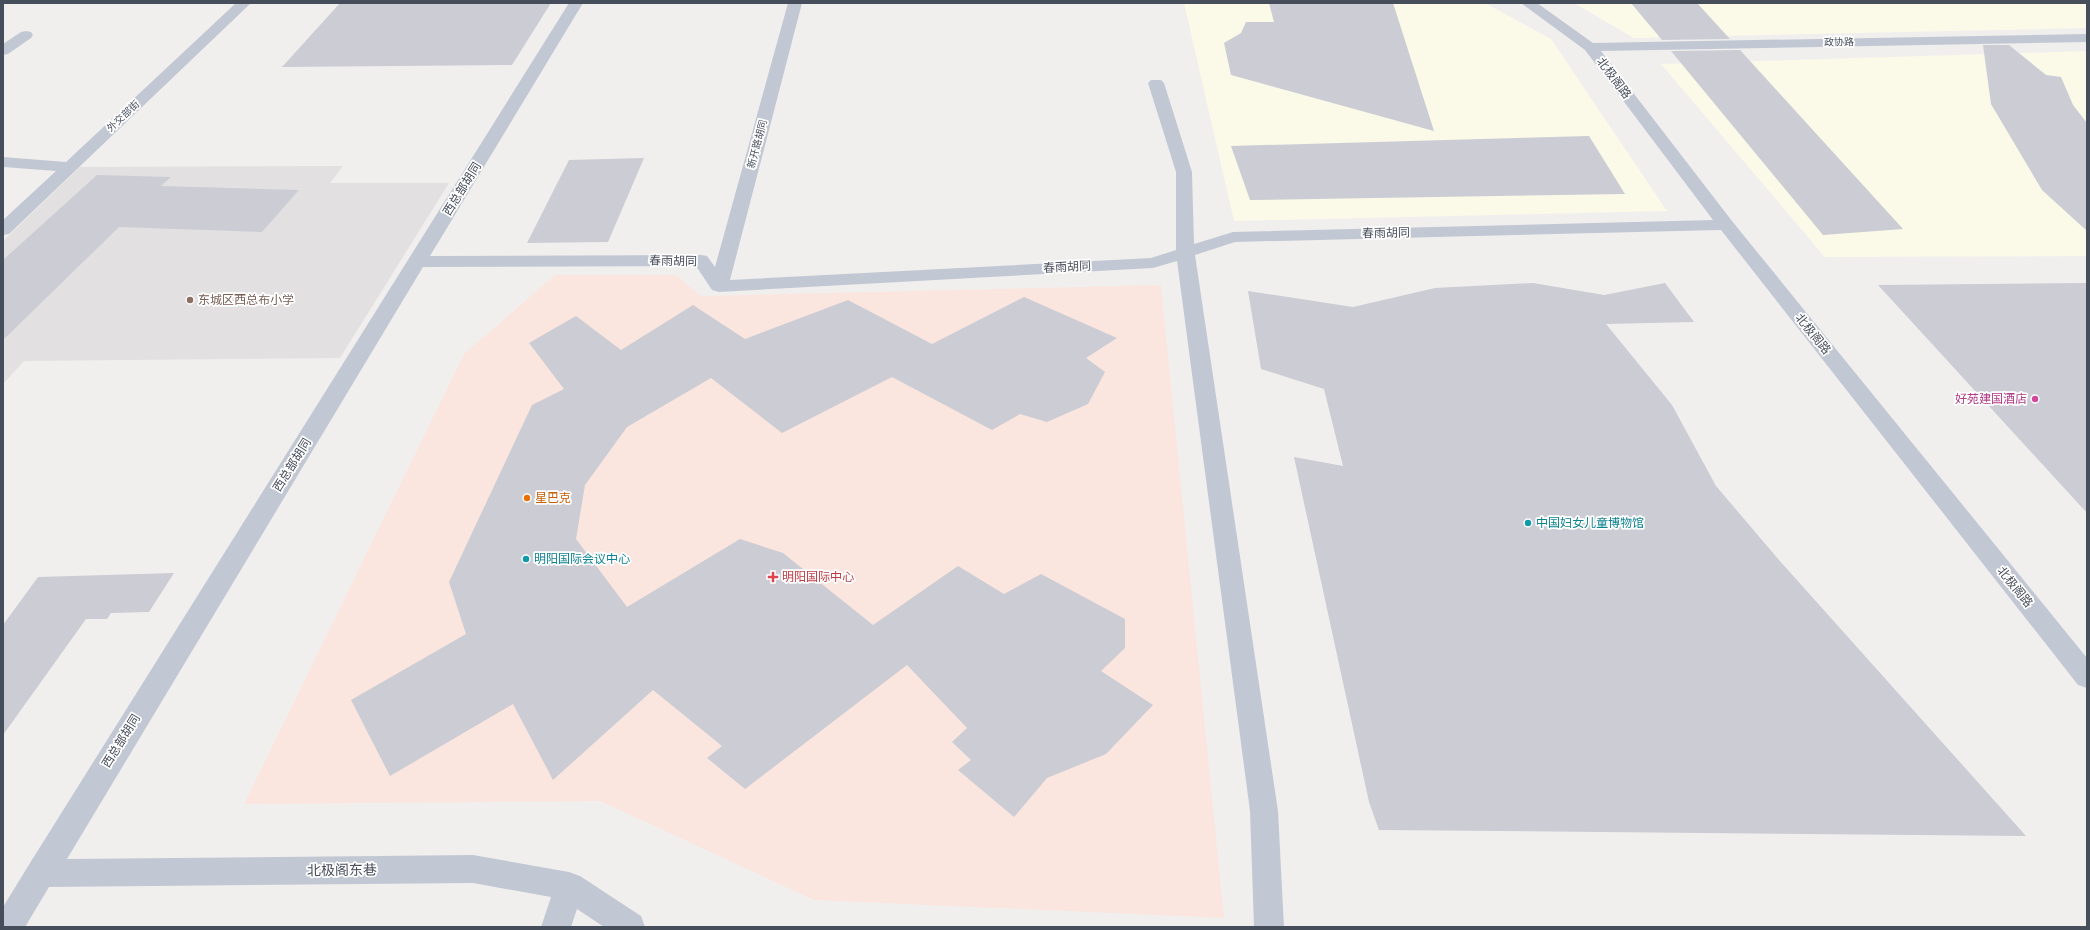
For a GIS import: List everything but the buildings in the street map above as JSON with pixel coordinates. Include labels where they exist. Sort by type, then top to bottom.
[{"type":"street","name":"外交部街","points":[[3,230],[244,3]]},
{"type":"street","name":"西总部胡同","points":[[8,927],[576,3]]},
{"type":"street","name":"新开路胡同","points":[[719,286],[795,3]]},
{"type":"street","name":"北极阁路","points":[[1528,3],[1590,47],[1726,225],[2087,677]]},
{"type":"street","points":[[3,51],[26,35]]},
{"type":"street","name":"政协路","points":[[1590,47],[2087,38]]},
{"type":"street","points":[[1156,83],[1184,172],[1185,252],[1264,811],[1269,927]]},
{"type":"street","points":[[3,162],[69,167]]},
{"type":"street","name":"春雨胡同","points":[[417,262],[701,260],[719,286],[1153,263],[1233,237],[1726,225]]},
{"type":"street","name":"北极阁东巷","points":[[40,873],[473,869],[569,886],[630,927]]},
{"type":"street","points":[[556,927],[569,886]]},
{"type":"shaded area","points":[[1184,3],[1485,3],[1551,39],[1667,211],[1234,221]]},
{"type":"shaded area","points":[[1574,3],[2087,3],[2087,28],[1634,38]]},
{"type":"shaded area","points":[[2087,51],[2087,256],[1825,257],[1661,64]]},
{"type":"shaded area","name":"东城区西总布小学","points":[[343,166],[330,183],[449,183],[340,358],[24,361],[3,384],[3,241],[80,167]]},
{"type":"shaded area","name":"明阳国际中心","points":[[555,275],[676,275],[701,296],[1161,285],[1224,918],[814,900],[600,801],[244,804],[464,354]]},
{"type":"place","name":"东城区西总布小学","points":[[190,300]]},
{"type":"place","name":"好苑建国酒店","points":[[2035,399]]},
{"type":"place","name":"星巴克","points":[[527,498]]},
{"type":"place","name":"中国妇女儿童博物馆","points":[[1528,523]]},
{"type":"place","name":"明阳国际会议中心","points":[[526,559]]},
{"type":"place","name":"明阳国际中心","points":[[773,577]]}]
